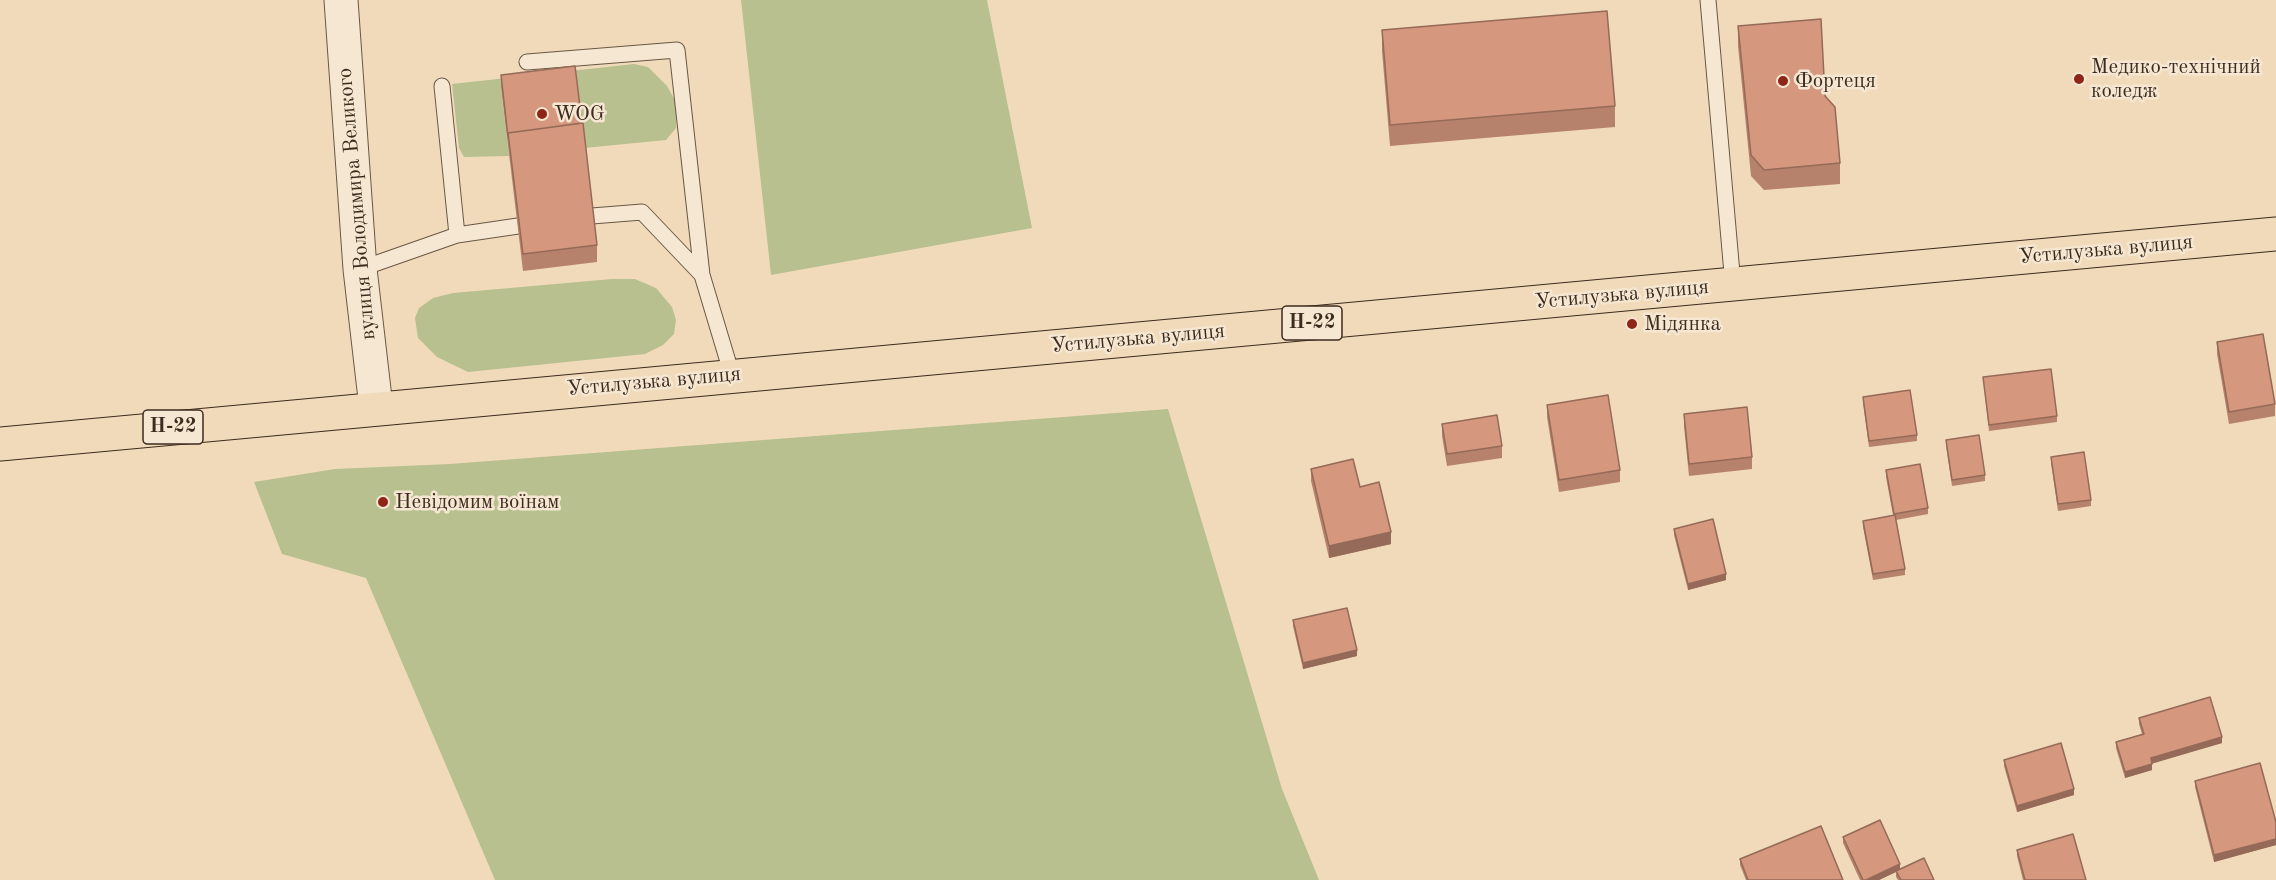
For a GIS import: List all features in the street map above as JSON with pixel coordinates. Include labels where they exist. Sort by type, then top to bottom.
[{"type":"main road","name":"Устилузька вулиця","points":[[0,444],[376,407],[2276,234]]},
{"type":"street","name":"вулиця Володимира Великого","points":[[341,0],[360,269],[376,407]]},
{"type":"lane","points":[[1708,0],[1733,285]]},
{"type":"lane","points":[[526,62],[677,50],[702,275],[732,375]]},
{"type":"lane","points":[[442,86],[457,236]]},
{"type":"lane","points":[[592,216],[642,212],[702,275]]},
{"type":"lane","points":[[360,269],[457,236],[518,226]]},
{"type":"green space","points":[[741,0],[987,0],[1032,228],[771,275]]},
{"type":"green space","points":[[634,64],[648,67],[667,86],[677,104],[676,128],[666,140],[584,148],[501,88],[509,156],[464,157],[459,148],[452,84]]},
{"type":"green space","points":[[635,279],[656,288],[672,307],[676,320],[674,334],[663,345],[645,354],[468,372],[437,357],[418,338],[415,318],[419,308],[433,298],[453,293]]},
{"type":"green space","points":[[1168,409],[1282,789],[1319,880],[495,880],[366,578],[282,554],[254,482],[335,469],[450,464]]},
{"type":"building","points":[[1607,11],[1615,106],[1390,125],[1382,30]]},
{"type":"building","name":"Фортеця","points":[[1821,19],[1825,96],[1835,107],[1840,163],[1764,170],[1751,155],[1738,26]]},
{"type":"building","name":"WOG","points":[[575,66],[582,123],[508,133],[508,137],[501,75]]},
{"type":"building","points":[[583,123],[597,245],[523,254],[508,133]]},
{"type":"building","points":[[2263,334],[2275,404],[2229,412],[2217,342]]},
{"type":"building","points":[[2051,369],[2057,416],[1989,425],[1983,377]]},
{"type":"building","points":[[1910,390],[1917,435],[1869,441],[1863,397]]},
{"type":"building","points":[[1608,395],[1620,470],[1559,480],[1547,405]]},
{"type":"building","points":[[1747,407],[1752,457],[1689,464],[1684,414]]},
{"type":"building","points":[[1497,415],[1502,446],[1447,454],[1442,424]]},
{"type":"building","points":[[1979,435],[1985,475],[1952,480],[1946,440]]},
{"type":"building","points":[[2084,452],[2091,500],[2058,504],[2051,457]]},
{"type":"building","points":[[1353,459],[1360,487],[1379,482],[1391,532],[1329,546],[1311,469]]},
{"type":"building","points":[[1920,464],[1928,508],[1894,514],[1886,470]]},
{"type":"building","points":[[1895,515],[1905,569],[1873,574],[1863,521]]},
{"type":"building","points":[[1713,519],[1726,574],[1688,584],[1674,529]]},
{"type":"building","points":[[1347,608],[1357,650],[1303,663],[1293,620]]},
{"type":"building","points":[[2210,697],[2222,737],[2151,758],[2152,764],[2125,772],[2116,742],[2144,734],[2139,718]]},
{"type":"building","points":[[2061,743],[2074,789],[2017,806],[2004,760]]},
{"type":"building","points":[[2260,763],[2276,822],[2276,839],[2214,855],[2195,781]]},
{"type":"building","points":[[1880,820],[1900,864],[1863,880],[1843,837]]},
{"type":"building","points":[[1821,826],[1843,880],[1748,880],[1740,859]]},
{"type":"building","points":[[2073,834],[2086,880],[2025,880],[2017,850]]},
{"type":"building","points":[[1924,858],[1934,880],[1901,880],[1896,871]]},
{"type":"place","name":"Медико-технічний коледж","points":[[2079,79]]},
{"type":"place","name":"Фортеця","points":[[1783,81]]},
{"type":"place","name":"WOG","points":[[542,114]]},
{"type":"place","name":"Мідянка","points":[[1632,324]]},
{"type":"place","name":"Невідомим воїнам","points":[[383,502]]}]
